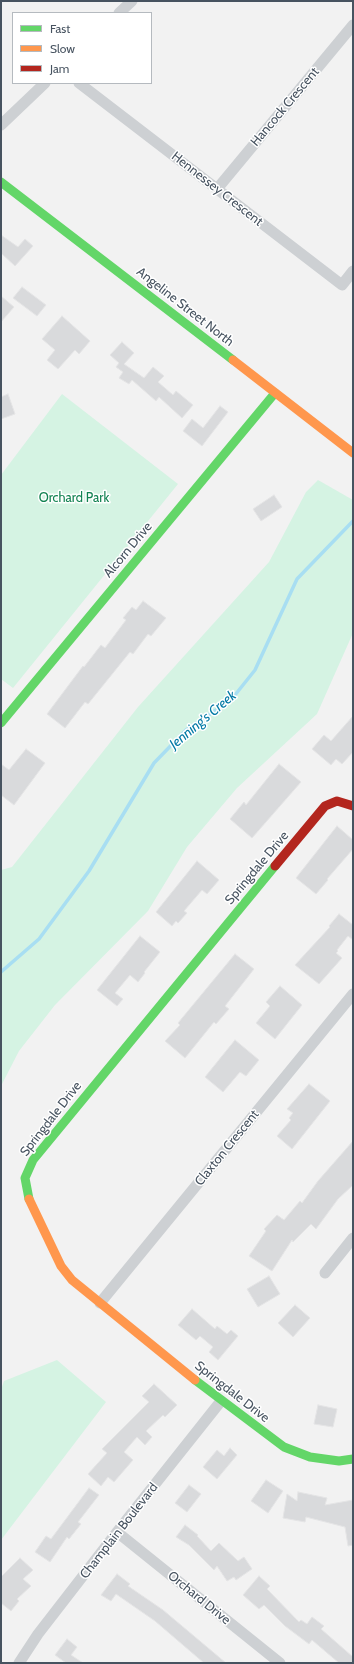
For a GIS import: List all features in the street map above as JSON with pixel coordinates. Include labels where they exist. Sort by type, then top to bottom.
[{"type":"street","points":[[120,12],[132,1]]},
{"type":"street","name":"Hancock Crescent","points":[[217,189],[353,25]]},
{"type":"street","points":[[1,125],[44,84]]},
{"type":"street","name":"Hennessey Crescent","points":[[79,84],[342,285],[353,271]]},
{"type":"street","name":"Angeline Street North","points":[[1,182],[353,453]]},
{"type":"street","name":"Alcorn Drive","points":[[1,723],[275,393]]},
{"type":"street","name":"Springdale Drive","points":[[353,806],[337,801],[325,806],[33,1160],[25,1178],[28,1196],[61,1266],[72,1280],[222,1402],[284,1447],[310,1457],[339,1461],[353,1460]]},
{"type":"street","name":"Claxton Crescent","points":[[100,1303],[353,994]]},
{"type":"street","points":[[325,1273],[353,1238]]},
{"type":"street","name":"Champlain Boulevard","points":[[19,1663],[38,1634],[117,1532],[222,1402]]},
{"type":"street","name":"Orchard Drive","points":[[117,1532],[280,1663]]},
{"type":"green space","name":"Orchard Park","points":[[62,394],[178,484],[13,688],[1,679],[1,475]]},
{"type":"green space","points":[[318,480],[353,500],[353,633],[317,714],[237,788],[187,847],[148,911],[55,1005],[19,1051],[1,1086],[1,870],[12,867],[138,707],[269,562],[306,492]]},
{"type":"green space","points":[[57,1360],[106,1402],[1,1540],[1,1390],[4,1381]]},
{"type":"building","points":[[1,235],[18,247],[25,239],[33,246],[15,266],[1,253]]},
{"type":"building","points":[[22,287],[46,305],[37,316],[13,298]]},
{"type":"building","points":[[1,296],[14,307],[1,322]]},
{"type":"building","points":[[62,316],[90,341],[79,354],[75,350],[58,369],[47,360],[55,350],[42,339]]},
{"type":"building","points":[[122,342],[134,353],[124,364],[144,378],[153,367],[164,376],[158,382],[173,395],[176,391],[193,405],[182,418],[159,397],[156,401],[132,380],[129,384],[119,378],[123,372],[116,367],[119,363],[110,355]]},
{"type":"building","points":[[8,394],[15,414],[1,419],[1,397]]},
{"type":"building","points":[[220,406],[228,412],[202,446],[183,431],[192,419],[203,428]]},
{"type":"building","points":[[274,495],[282,507],[261,521],[253,509]]},
{"type":"building","points":[[143,601],[166,618],[151,636],[148,634],[133,654],[130,652],[88,704],[85,702],[65,728],[47,714],[83,666],[84,667],[101,645],[105,648],[126,620],[123,618],[132,607],[136,610]]},
{"type":"building","points":[[353,716],[353,752],[342,764],[336,759],[331,765],[312,749],[324,735],[331,741]]},
{"type":"building","points":[[26,749],[45,763],[14,805],[1,795],[1,764],[9,770]]},
{"type":"building","points":[[279,764],[301,782],[252,838],[230,819],[244,802],[246,805]]},
{"type":"building","points":[[337,826],[353,840],[353,849],[316,894],[296,878]]},
{"type":"building","points":[[197,861],[219,880],[207,894],[202,890],[184,911],[187,913],[178,923],[176,921],[172,926],[156,912]]},
{"type":"building","points":[[339,914],[353,925],[353,940],[348,936],[337,950],[338,951],[336,953],[342,958],[319,984],[295,965],[330,927],[329,926]]},
{"type":"building","points":[[140,936],[160,952],[138,982],[130,975],[115,993],[123,999],[117,1006],[97,990]]},
{"type":"building","points":[[235,954],[254,969],[225,1006],[229,1009],[216,1024],[214,1022],[185,1058],[165,1041],[180,1025],[178,1023]]},
{"type":"building","points":[[280,986],[302,1005],[275,1039],[256,1023],[270,1006],[266,1002]]},
{"type":"building","points":[[235,1040],[259,1060],[246,1076],[240,1072],[223,1092],[205,1077]]},
{"type":"building","points":[[309,1084],[330,1101],[292,1149],[277,1136],[291,1120],[289,1118],[293,1113],[287,1109]]},
{"type":"building","points":[[353,1141],[353,1185],[338,1199],[316,1229],[311,1224],[293,1242],[292,1240],[272,1271],[249,1256],[266,1231],[264,1229],[277,1215],[284,1220],[300,1201],[302,1203],[318,1181]]},
{"type":"building","points":[[269,1276],[280,1294],[258,1307],[247,1289]]},
{"type":"building","points":[[295,1305],[310,1318],[293,1337],[278,1323]]},
{"type":"building","points":[[192,1309],[215,1329],[217,1326],[227,1334],[231,1330],[238,1336],[218,1360],[209,1352],[213,1347],[200,1336],[196,1340],[178,1325]]},
{"type":"building","points":[[154,1384],[177,1405],[165,1417],[163,1415],[146,1431],[152,1437],[145,1445],[137,1437],[124,1452],[133,1460],[114,1482],[108,1477],[101,1486],[88,1474],[107,1453],[102,1449],[149,1402],[142,1396]]},
{"type":"building","points":[[318,1405],[337,1409],[333,1427],[314,1424]]},
{"type":"building","points":[[230,1448],[237,1455],[217,1479],[203,1467],[217,1450],[224,1456]]},
{"type":"building","points":[[266,1480],[283,1491],[268,1513],[251,1501]]},
{"type":"building","points":[[189,1485],[201,1494],[187,1512],[175,1503]]},
{"type":"building","points":[[89,1488],[99,1495],[78,1522],[81,1524],[69,1539],[67,1537],[50,1562],[35,1552],[46,1536],[51,1539]]},
{"type":"building","points":[[298,1492],[327,1498],[325,1505],[353,1500],[353,1545],[348,1546],[345,1527],[306,1517],[305,1522],[283,1518],[287,1494],[297,1501]]},
{"type":"building","points":[[185,1525],[198,1535],[197,1536],[211,1551],[219,1543],[238,1561],[244,1557],[252,1569],[236,1580],[234,1577],[227,1581],[217,1566],[214,1570],[189,1545],[176,1537]]},
{"type":"building","points":[[20,1558],[33,1570],[23,1579],[31,1586],[17,1599],[19,1601],[11,1611],[1,1603],[1,1577]]},
{"type":"building","points":[[117,1574],[130,1584],[128,1586],[163,1610],[226,1663],[204,1663],[155,1621],[116,1594],[111,1601],[101,1595]]},
{"type":"building","points":[[259,1576],[270,1586],[267,1589],[299,1622],[301,1620],[307,1624],[312,1617],[324,1626],[321,1629],[353,1657],[353,1663],[339,1663],[312,1640],[309,1644],[285,1626],[264,1605],[259,1609],[243,1595]]},
{"type":"building","points":[[67,1639],[77,1647],[71,1655],[83,1663],[66,1663],[55,1655]]},
{"type":"waterway","name":"Jenning's Creek","points":[[1,972],[39,939],[89,871],[154,763],[186,730],[231,700],[255,670],[297,579],[353,521]]},
{"type":"traffic: fast","points":[[1,182],[233,360]]},
{"type":"traffic: fast","points":[[1,723],[275,393]]},
{"type":"traffic: fast","points":[[29,1199],[25,1178],[33,1160],[275,866]]},
{"type":"traffic: fast","points":[[195,1380],[284,1447],[310,1457],[339,1461],[353,1459]]},
{"type":"traffic: slow","points":[[233,360],[353,453]]},
{"type":"traffic: slow","points":[[29,1199],[61,1266],[72,1280],[195,1380]]},
{"type":"traffic: jam","points":[[275,866],[325,806],[337,801],[353,806]]}]
